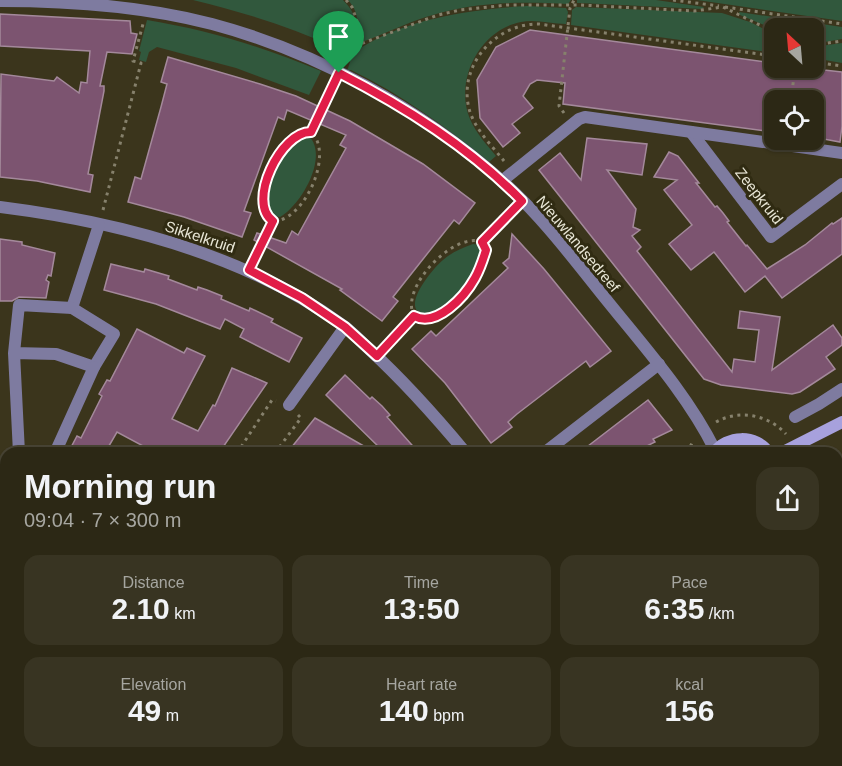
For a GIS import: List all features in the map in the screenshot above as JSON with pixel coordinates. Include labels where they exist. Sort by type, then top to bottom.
[{"type":"street","name":"Nieuwlandsedreef","points":[[0,1],[94,5],[146,11],[210,24],[278,45],[339,73],[412,114],[502,181],[571,255],[659,364],[704,428],[712,447]]},
{"type":"street","points":[[502,181],[571,125],[585,117],[842,153]]},
{"type":"street","name":"Zeepkruid","points":[[691,132],[771,237],[842,184]]},
{"type":"street","name":"Sikkelkruid","points":[[0,207],[99,225],[166,241],[249,270],[302,298],[345,327],[426,406],[461,447]]},
{"type":"street","points":[[72,308],[99,225]]},
{"type":"street","points":[[19,447],[14,353],[19,305],[72,308],[114,334],[93,367],[58,447]]},
{"type":"street","points":[[289,405],[345,327]]},
{"type":"street","points":[[14,353],[56,354],[93,367]]},
{"type":"street","points":[[552,447],[659,364]]},
{"type":"street","points":[[795,417],[842,388]]},
{"type":"street","points":[[793,447],[842,422]]},
{"type":"street","points":[[720,447],[724,443],[746,439],[757,442],[763,447]]},
{"type":"path","points":[[345,0],[354,12],[357,21],[355,46]]},
{"type":"path","points":[[571,125],[559,106],[570,8],[574,0]]},
{"type":"path","points":[[673,0],[842,24]]},
{"type":"path","points":[[311,132],[339,73],[347,65],[346,57],[355,46],[416,22],[460,10],[507,5],[572,5],[694,11],[723,7],[764,27]]},
{"type":"path","points":[[99,225],[137,84],[141,63],[133,61],[144,19]]},
{"type":"path","points":[[513,172],[479,130],[471,114],[468,89],[472,69],[488,45],[509,29],[529,24],[764,55]]},
{"type":"path","points":[[824,43],[842,41]]},
{"type":"path","points":[[824,64],[842,66]]},
{"type":"path","points":[[311,132],[318,141],[320,153],[313,185],[297,209],[286,219],[273,221],[264,211],[264,196],[270,171],[290,142],[300,134],[311,132]]},
{"type":"path","points":[[482,242],[522,201]]},
{"type":"path","points":[[249,270],[273,221]]},
{"type":"path","points":[[477,240],[482,242],[486,250],[481,264],[475,278],[460,298],[432,318],[414,316],[411,300],[416,287],[432,264],[461,244],[477,240]]},
{"type":"path","points":[[377,356],[414,316]]},
{"type":"path","points":[[241,447],[272,400],[289,405],[301,418],[279,447]]},
{"type":"green space","points":[[193,0],[343,0],[354,18],[355,31],[350,29],[349,31],[354,36],[352,46],[344,59],[346,63],[342,68],[335,65],[332,60],[337,48],[266,21]]},
{"type":"green space","points":[[348,0],[571,0],[568,4],[514,3],[461,8],[418,20],[362,42],[359,39],[356,13]]},
{"type":"green space","points":[[577,0],[656,0],[704,7],[702,9],[577,3]]},
{"type":"green space","points":[[697,0],[842,0],[842,21]]},
{"type":"green space","points":[[527,6],[566,8],[568,12],[566,24],[527,21],[506,27],[482,46],[474,59],[465,89],[466,104],[475,129],[496,156],[489,162],[405,100],[370,79],[351,70],[347,71],[350,62],[347,58],[380,37],[400,29],[463,13]]},
{"type":"green space","points":[[576,7],[722,13],[764,29],[764,52],[571,25],[572,10]]},
{"type":"green space","points":[[739,12],[780,18],[764,18],[764,25],[740,15]]},
{"type":"green space","points":[[147,20],[236,40],[321,71],[309,95],[236,68],[157,47],[149,52],[146,62],[139,60]]},
{"type":"green space","points":[[824,24],[842,27],[842,39],[824,42]]},
{"type":"green space","points":[[842,43],[842,63],[824,60],[824,45]]},
{"type":"green space","points":[[309,136],[316,156],[310,180],[304,192],[288,211],[280,217],[273,216],[268,210],[270,189],[278,165],[290,145]]},
{"type":"green space","points":[[473,244],[479,245],[481,250],[473,271],[462,289],[446,305],[437,310],[426,315],[418,312],[415,306],[416,298],[432,271],[450,255]]},
{"type":"building","points":[[0,14],[130,21],[131,33],[137,34],[132,54],[107,52],[100,86],[104,86],[104,91],[88,174],[93,175],[90,192],[37,181],[0,177],[1,74],[54,81],[57,77],[79,93],[81,82],[87,83],[90,51],[0,46]]},
{"type":"building","points":[[530,30],[764,62],[764,78],[824,78],[824,70],[842,72],[840,142],[824,139],[824,90],[764,90],[764,131],[563,104],[565,83],[537,80],[530,84],[523,96],[533,108],[512,124],[520,133],[503,147],[480,118],[477,80],[496,47]]},
{"type":"building","points":[[168,57],[296,96],[350,121],[423,164],[475,203],[459,224],[454,220],[393,297],[398,301],[382,321],[340,290],[342,289],[254,240],[257,233],[286,243],[292,231],[298,235],[346,148],[340,145],[346,135],[287,110],[284,120],[278,117],[244,211],[251,213],[242,237],[184,217],[128,202],[135,177],[141,179],[161,107],[167,84],[161,82]]},
{"type":"building","points":[[587,138],[647,144],[642,175],[607,170],[636,209],[633,227],[640,230],[632,236],[641,247],[637,251],[732,372],[734,359],[755,362],[759,330],[738,328],[740,311],[780,317],[772,370],[833,325],[842,338],[842,345],[826,357],[835,369],[800,392],[792,394],[721,385],[704,379],[539,170],[560,153],[581,180]]},
{"type":"building","points":[[669,152],[678,156],[699,183],[696,183],[767,269],[842,218],[842,254],[782,298],[765,276],[745,292],[714,252],[691,270],[669,244],[692,225],[664,190],[677,180],[654,177]]},
{"type":"building","points":[[512,234],[544,269],[611,351],[590,367],[586,361],[517,414],[508,422],[512,427],[491,443],[445,383],[412,349],[431,331],[436,336],[508,268],[503,263],[509,258]]},
{"type":"building","points":[[0,239],[22,242],[22,245],[55,253],[51,276],[48,275],[46,280],[49,282],[46,298],[19,297],[12,301],[0,301]]},
{"type":"building","points":[[111,264],[144,272],[145,269],[169,276],[168,279],[197,290],[198,287],[207,290],[222,296],[221,299],[249,311],[250,308],[273,319],[271,322],[302,338],[289,362],[240,337],[244,329],[225,319],[220,329],[156,304],[104,290]]},
{"type":"building","points":[[137,329],[184,353],[187,348],[205,356],[172,419],[198,431],[213,405],[215,406],[232,368],[267,383],[223,447],[145,447],[117,432],[108,447],[71,447],[77,436],[81,438],[102,396],[99,394],[107,380],[110,381]]},
{"type":"building","points":[[345,375],[370,399],[372,397],[382,406],[390,415],[387,417],[414,447],[379,447],[326,395]]},
{"type":"building","points":[[648,400],[672,430],[653,439],[655,442],[645,447],[587,447]]},
{"type":"building","points":[[315,418],[366,447],[292,447]]},
{"type":"route","points":[[339,73],[412,114],[444,136],[502,181],[522,201],[482,242],[486,250],[481,264],[475,278],[460,298],[432,318],[420,319],[414,316],[377,356],[345,327],[302,298],[249,270],[273,221],[264,211],[264,196],[270,171],[283,150],[296,136],[311,132],[339,73]]}]
